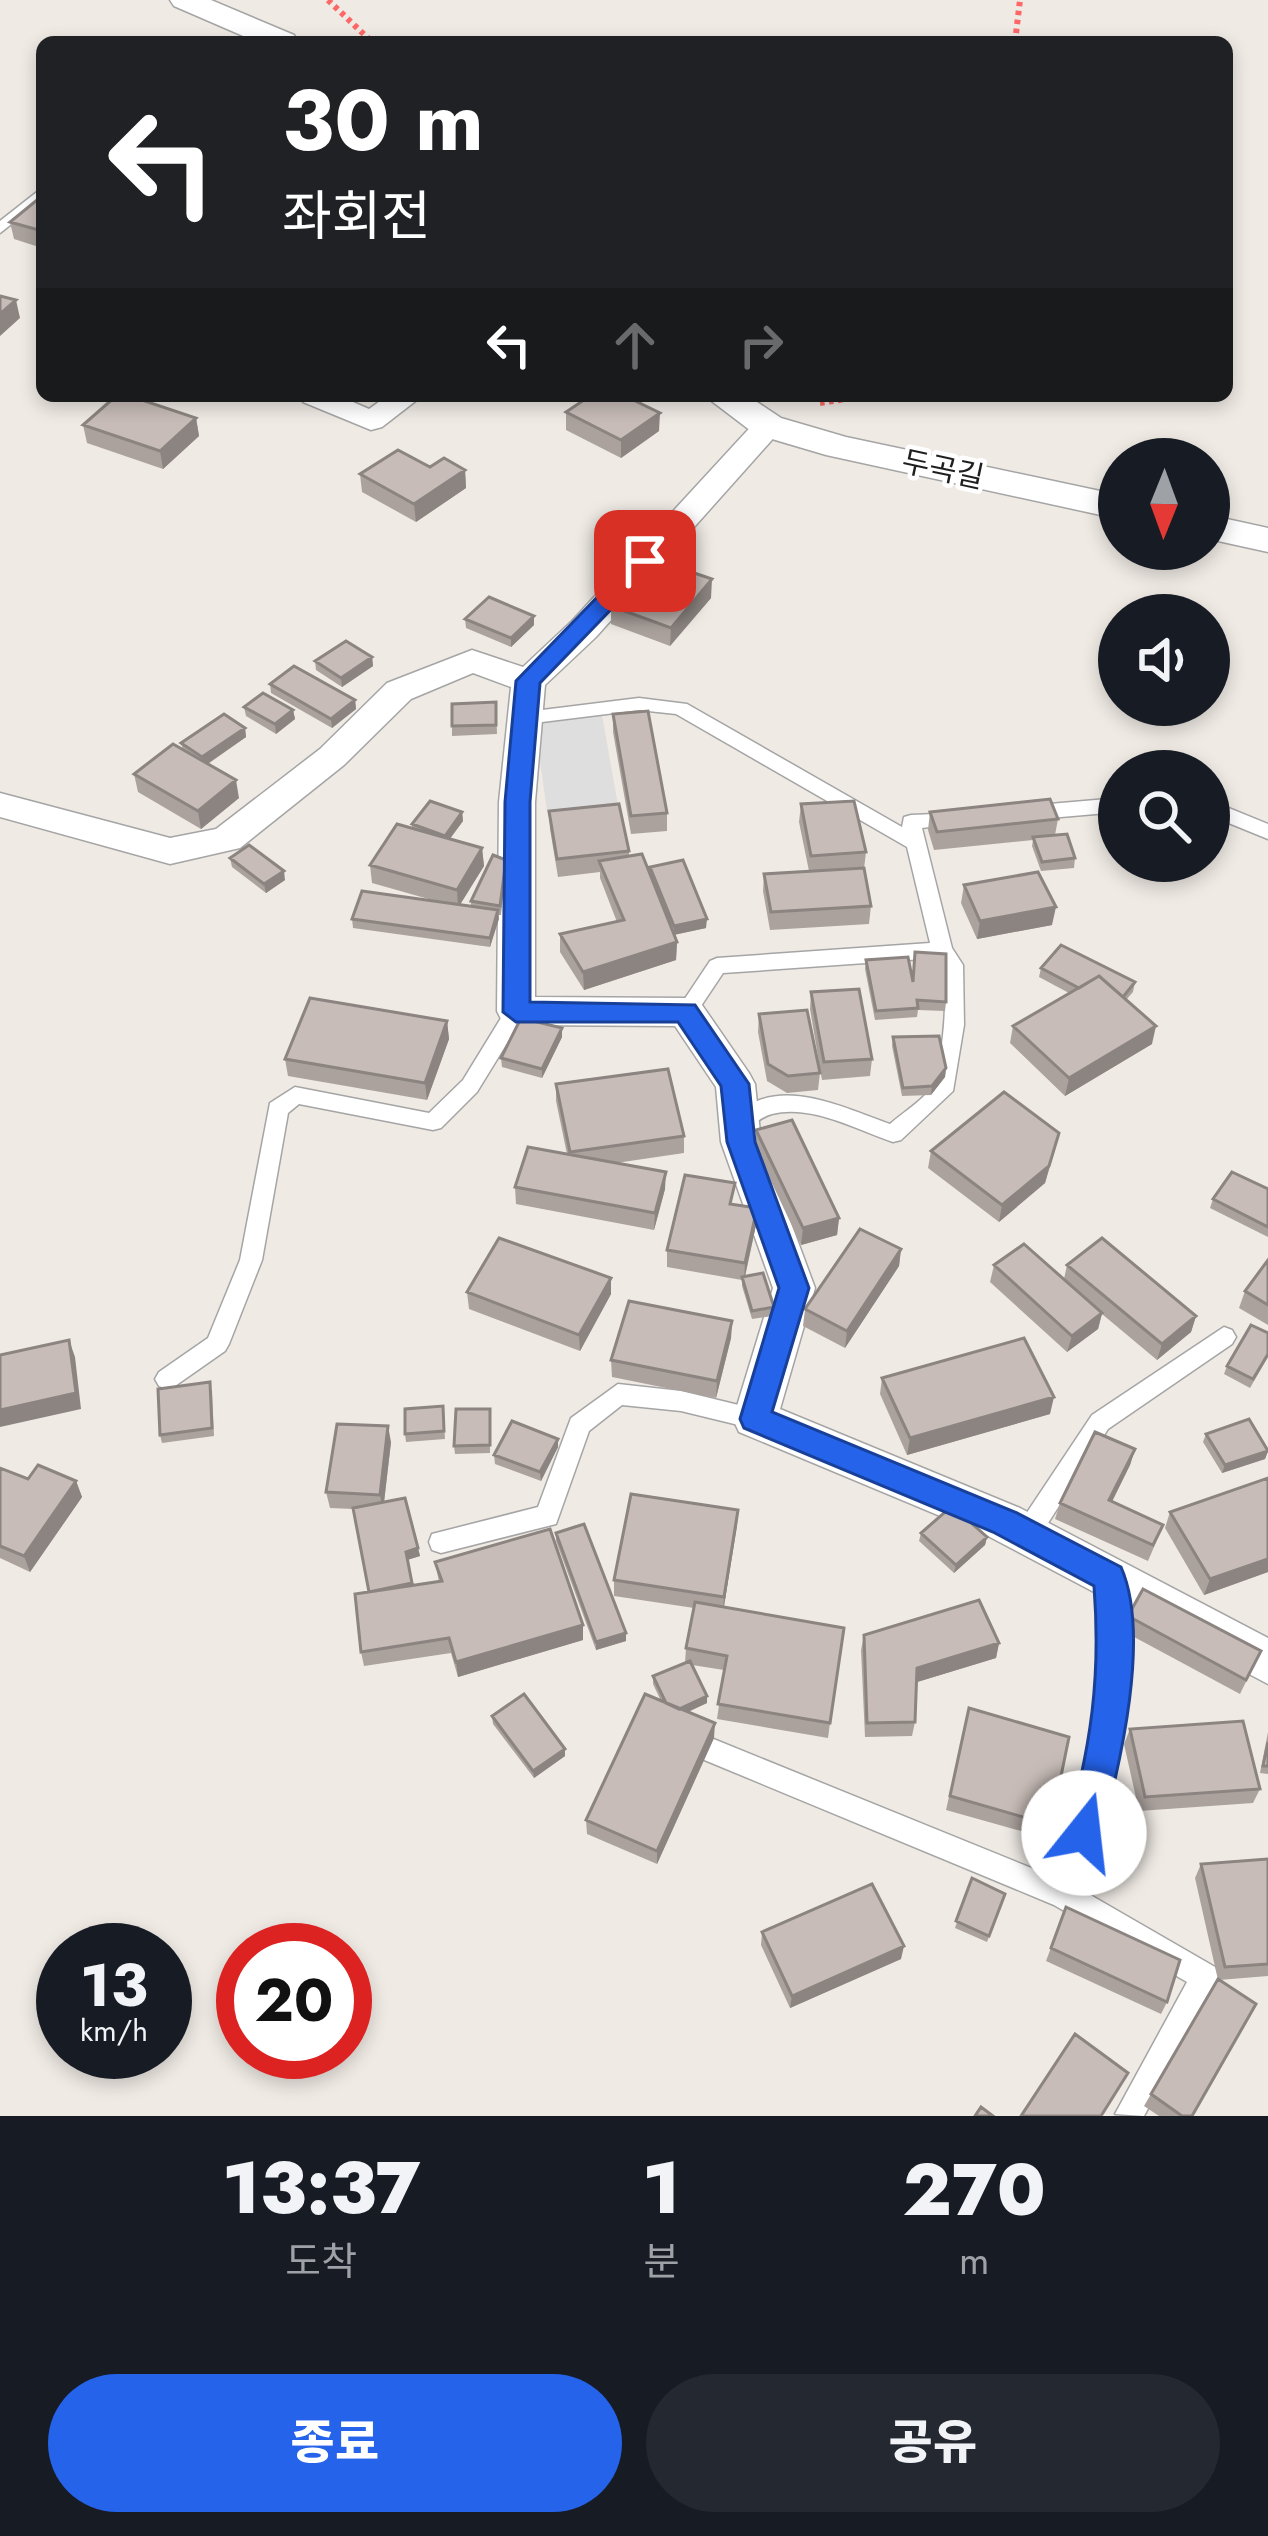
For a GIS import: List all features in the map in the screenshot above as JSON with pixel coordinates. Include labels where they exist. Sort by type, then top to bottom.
[{"type":"street","points":[[185,0],[269,36]]},
{"type":"street","points":[[327,402],[371,422],[398,402]]},
{"type":"street","name":"두곡길","points":[[732,402],[768,426],[839,447],[1098,502]]},
{"type":"street","points":[[768,426],[527,699],[517,802],[516,1012],[686,1012],[735,1084],[739,1126],[794,1288],[755,1419],[1027,1534],[1268,1662]]},
{"type":"street","points":[[1230,532],[1268,540]]},
{"type":"street","points":[[0,805],[170,851],[227,839],[332,757],[399,692],[472,661],[527,699]]},
{"type":"lane","points":[[0,229],[36,197]]},
{"type":"lane","points":[[527,699],[680,707],[916,843]]},
{"type":"lane","points":[[1004,814],[1098,807]]},
{"type":"lane","points":[[739,1126],[749,1113],[768,1103],[812,1106],[893,1134],[942,1091],[949,1065],[953,965],[942,950],[911,821],[980,816]]},
{"type":"lane","points":[[1230,816],[1268,832]]},
{"type":"lane","points":[[686,1012],[717,966],[942,950]]},
{"type":"lane","points":[[167,1379],[217,1344],[226,1323],[251,1260],[278,1109],[295,1095],[433,1122],[470,1086],[516,1012]]},
{"type":"lane","points":[[1027,1534],[1100,1422],[1224,1337]]},
{"type":"lane","points":[[441,1542],[548,1516],[579,1425],[619,1394],[681,1401],[755,1419]]},
{"type":"lane","points":[[1064,1895],[1107,1748],[1116,1651],[1109,1577]]},
{"type":"lane","points":[[711,1750],[1064,1895],[1204,1977],[1129,2114]]},
{"type":"path","points":[[328,0],[366,36]]},
{"type":"path","points":[[1016,36],[1020,0]]},
{"type":"shaded area","points":[[602,715],[619,811],[548,817],[534,721]]},
{"type":"building","points":[[36,201],[36,229],[10,222]]},
{"type":"building","points":[[0,296],[16,300],[0,314]]},
{"type":"building","points":[[109,402],[148,402],[196,418],[160,451],[83,425]]},
{"type":"building","points":[[581,402],[637,402],[660,413],[621,440],[566,412]]},
{"type":"building","points":[[398,450],[430,467],[444,458],[465,470],[414,504],[360,474]]},
{"type":"building","points":[[653,559],[712,579],[671,628],[611,606]]},
{"type":"building","points":[[489,597],[534,616],[511,638],[465,619]]},
{"type":"building","points":[[346,641],[372,657],[341,678],[315,661]]},
{"type":"building","points":[[294,666],[355,700],[331,719],[270,684]]},
{"type":"building","points":[[263,693],[293,710],[275,724],[244,707]]},
{"type":"building","points":[[496,702],[496,725],[452,726],[452,704]]},
{"type":"building","points":[[648,711],[667,813],[631,816],[613,714]]},
{"type":"building","points":[[224,714],[245,728],[202,757],[181,743]]},
{"type":"building","points":[[173,744],[236,780],[198,811],[134,774]]},
{"type":"building","points":[[1050,799],[1058,819],[937,832],[930,812]]},
{"type":"building","points":[[430,801],[462,812],[445,836],[412,824]]},
{"type":"building","points":[[854,801],[866,852],[811,856],[801,804]]},
{"type":"building","points":[[619,804],[629,851],[557,859],[549,811]]},
{"type":"building","points":[[397,824],[482,848],[457,890],[370,865]]},
{"type":"building","points":[[1067,834],[1075,858],[1042,862],[1033,837]]},
{"type":"building","points":[[249,845],[284,871],[264,884],[230,858]]},
{"type":"building","points":[[642,854],[677,942],[583,972],[560,934],[624,920],[599,861]]},
{"type":"building","points":[[493,855],[506,860],[500,906],[471,901]]},
{"type":"building","points":[[683,860],[707,919],[674,926],[650,867]]},
{"type":"building","points":[[864,868],[871,906],[771,912],[764,874]]},
{"type":"building","points":[[1038,872],[1056,907],[980,921],[964,885]]},
{"type":"building","points":[[362,891],[498,910],[490,938],[352,919]]},
{"type":"building","points":[[1061,945],[1135,982],[1123,997],[1099,976],[1079,988],[1041,968]]},
{"type":"building","points":[[915,952],[946,954],[946,1002],[917,1000],[918,1008],[876,1011],[866,960],[908,957],[913,982]]},
{"type":"building","points":[[1099,976],[1156,1026],[1069,1078],[1013,1026]]},
{"type":"building","points":[[859,989],[872,1059],[824,1062],[811,992]]},
{"type":"building","points":[[310,998],[447,1021],[425,1083],[285,1059]]},
{"type":"building","points":[[807,1010],[820,1073],[788,1076],[768,1064],[759,1014]]},
{"type":"building","points":[[521,1018],[562,1028],[542,1069],[501,1058]]},
{"type":"building","points":[[939,1036],[946,1068],[932,1086],[903,1088],[893,1037]]},
{"type":"building","points":[[668,1069],[684,1136],[570,1152],[556,1084]]},
{"type":"building","points":[[1004,1092],[1059,1133],[1049,1166],[1002,1205],[931,1151]]},
{"type":"building","points":[[792,1120],[839,1218],[803,1228],[756,1130]]},
{"type":"building","points":[[528,1147],[666,1172],[655,1213],[515,1187]]},
{"type":"building","points":[[1232,1172],[1268,1189],[1268,1227],[1213,1199]]},
{"type":"building","points":[[685,1175],[735,1183],[730,1204],[757,1208],[745,1263],[667,1250]]},
{"type":"building","points":[[860,1229],[901,1249],[847,1331],[805,1309]]},
{"type":"building","points":[[499,1238],[611,1278],[579,1335],[467,1292]]},
{"type":"building","points":[[1102,1238],[1196,1316],[1162,1344],[1067,1265]]},
{"type":"building","points":[[1024,1244],[1102,1313],[1072,1336],[994,1265]]},
{"type":"building","points":[[1268,1260],[1268,1305],[1245,1291]]},
{"type":"building","points":[[763,1273],[774,1307],[752,1311],[742,1277]]},
{"type":"building","points":[[629,1301],[732,1321],[717,1381],[611,1360]]},
{"type":"building","points":[[1251,1325],[1268,1333],[1268,1354],[1253,1379],[1227,1366]]},
{"type":"building","points":[[1024,1338],[1054,1397],[910,1438],[882,1378]]},
{"type":"building","points":[[69,1340],[76,1393],[0,1410],[0,1355]]},
{"type":"building","points":[[210,1382],[212,1428],[160,1435],[158,1389]]},
{"type":"building","points":[[443,1406],[444,1431],[405,1434],[405,1409]]},
{"type":"building","points":[[456,1409],[490,1409],[490,1445],[454,1446]]},
{"type":"building","points":[[1249,1419],[1268,1451],[1225,1465],[1206,1434]]},
{"type":"building","points":[[512,1421],[558,1439],[540,1472],[494,1455]]},
{"type":"building","points":[[337,1424],[388,1426],[380,1495],[326,1492]]},
{"type":"building","points":[[1095,1432],[1135,1449],[1109,1500],[1163,1525],[1153,1545],[1060,1503]]},
{"type":"building","points":[[38,1465],[76,1481],[24,1556],[0,1546],[0,1468],[28,1479]]},
{"type":"building","points":[[1268,1478],[1268,1559],[1210,1579],[1170,1512]]},
{"type":"building","points":[[631,1494],[738,1510],[724,1597],[614,1580]]},
{"type":"building","points":[[405,1498],[418,1548],[406,1552],[412,1583],[369,1592],[353,1508]]},
{"type":"building","points":[[952,1506],[987,1537],[956,1565],[921,1533]]},
{"type":"building","points":[[584,1524],[626,1633],[596,1642],[556,1533]]},
{"type":"building","points":[[550,1529],[583,1625],[456,1662],[449,1638],[361,1652],[355,1594],[442,1581],[435,1562]]},
{"type":"building","points":[[1143,1589],[1261,1651],[1246,1680],[1128,1616]]},
{"type":"building","points":[[979,1600],[999,1643],[917,1668],[915,1722],[867,1723],[864,1635]]},
{"type":"building","points":[[695,1602],[844,1628],[830,1723],[718,1704],[727,1656],[686,1648]]},
{"type":"building","points":[[690,1661],[707,1696],[679,1709],[666,1703],[653,1676]]},
{"type":"building","points":[[524,1694],[565,1749],[533,1771],[492,1716]]},
{"type":"building","points":[[645,1694],[715,1723],[657,1851],[586,1820]]},
{"type":"building","points":[[969,1708],[1069,1737],[1051,1825],[950,1796]]},
{"type":"building","points":[[1243,1721],[1260,1789],[1145,1797],[1130,1729]]},
{"type":"building","points":[[1268,1859],[1268,1964],[1225,1967],[1201,1864]]},
{"type":"building","points":[[972,1878],[1005,1894],[989,1936],[956,1921]]},
{"type":"building","points":[[872,1884],[904,1946],[792,1996],[762,1932]]},
{"type":"building","points":[[1066,1907],[1180,1960],[1167,2002],[1051,1948]]},
{"type":"building","points":[[1218,1979],[1256,2004],[1192,2116],[1182,2116],[1151,2094]]},
{"type":"building","points":[[1075,2034],[1128,2073],[1101,2116],[1021,2116]]},
{"type":"route","points":[[645,561],[584,629],[528,681],[517,802],[516,1012],[686,1012],[735,1084],[741,1142],[794,1288],[755,1419],[1004,1522],[1109,1577],[1116,1651],[1113,1700],[1107,1748],[1084,1833]]}]
